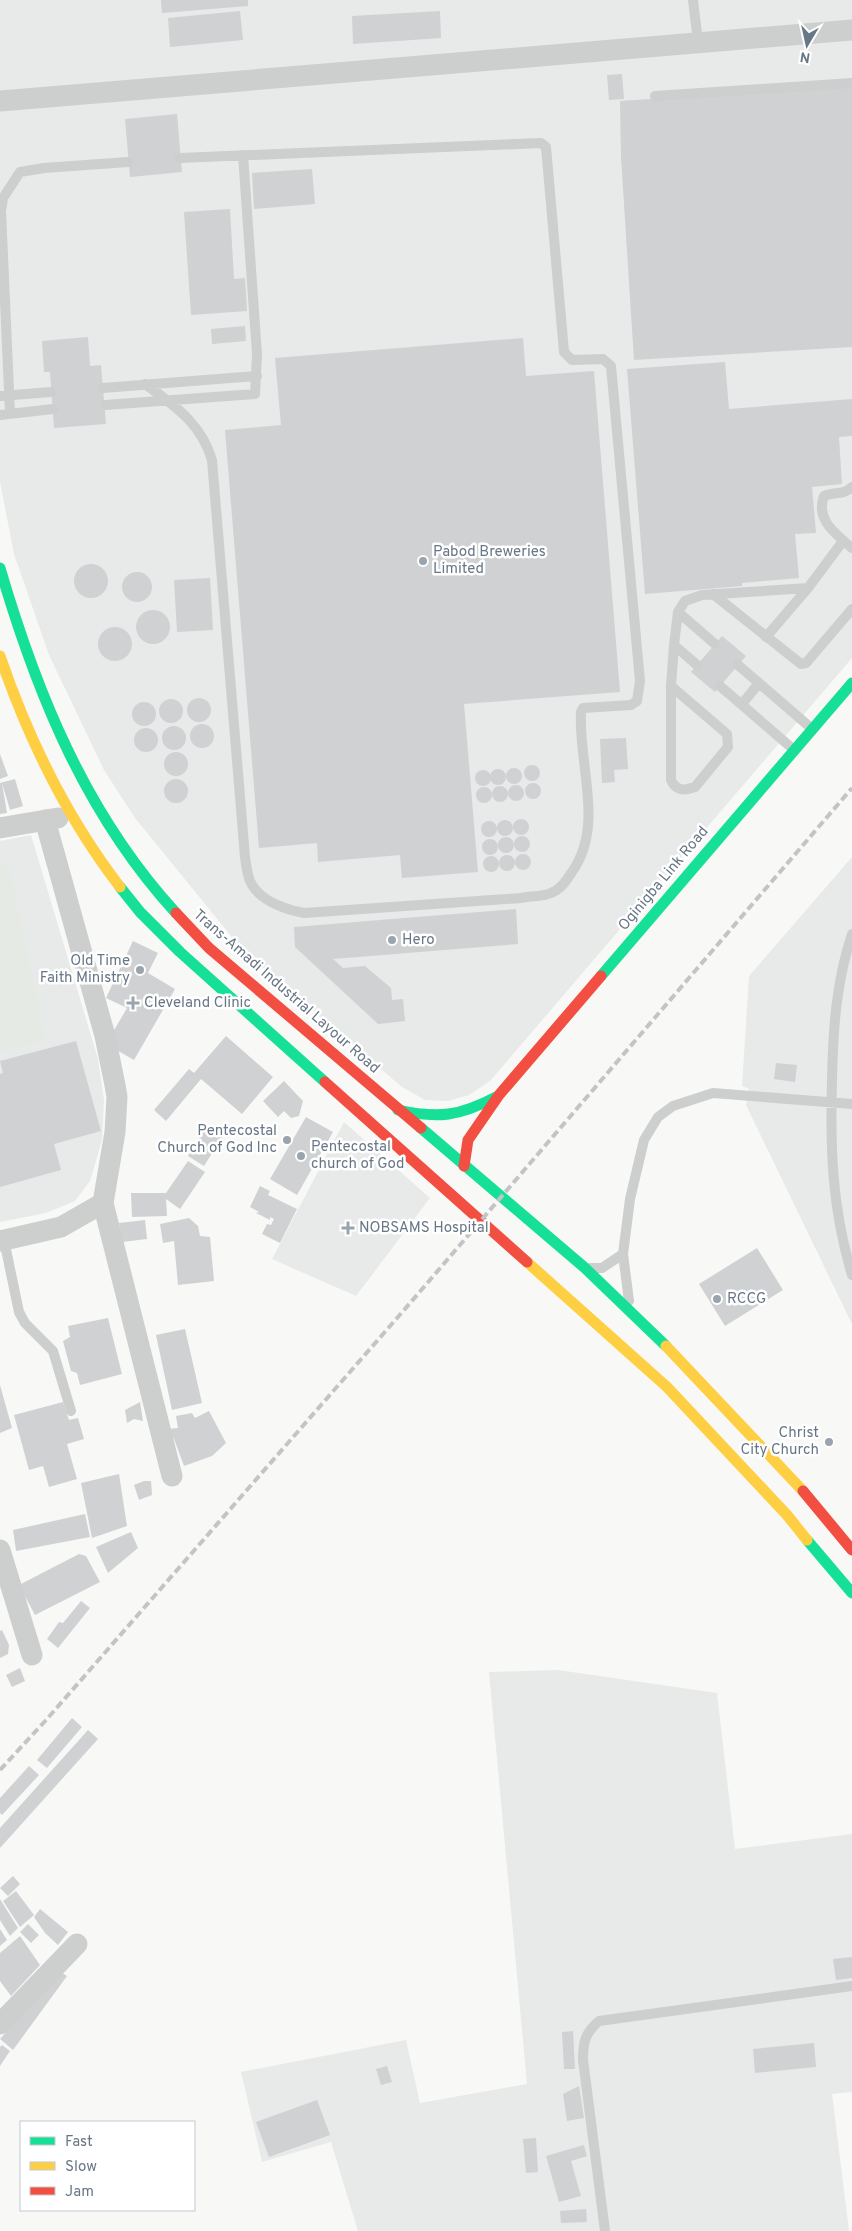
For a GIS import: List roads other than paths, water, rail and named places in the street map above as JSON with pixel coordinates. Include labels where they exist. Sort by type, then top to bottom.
[{"type":"main road","name":"Trans-Amadi Industrial Layour Road","points":[[0,568],[17,626],[53,719],[82,778],[108,825],[141,873],[172,911],[208,948],[541,1230],[632,1311],[790,1476],[836,1528],[852,1550]]},
{"type":"main road","points":[[0,656],[11,691],[73,816],[96,853],[136,906],[180,952],[667,1387],[787,1515],[852,1593]]},
{"type":"main road","name":"Oginigba Link Road","points":[[466,1168],[468,1140],[499,1095],[852,682]]},
{"type":"main road","points":[[398,1110],[429,1116],[447,1116],[475,1108],[499,1095]]},
{"type":"street","points":[[0,101],[852,30]]},
{"type":"street","points":[[0,828],[73,816]]},
{"type":"street","points":[[45,820],[105,1036],[115,1085],[115,1132],[103,1203],[172,1476]]},
{"type":"street","points":[[2,1240],[62,1227],[103,1203]]},
{"type":"street","points":[[0,1550],[32,1654]]},
{"type":"street","points":[[0,2024],[77,1944]]},
{"type":"lane","points":[[693,0],[698,42]]},
{"type":"lane","points":[[655,96],[852,83]]},
{"type":"lane","points":[[145,384],[186,416],[201,434],[212,460],[245,857],[250,881],[259,893],[286,910],[304,913],[521,898],[550,894],[562,886],[578,863],[586,847],[589,810],[581,712],[584,708],[631,705],[637,702],[640,680],[610,366],[603,359],[572,360],[564,352],[546,147],[541,143],[180,158]]},
{"type":"lane","points":[[105,405],[255,394],[257,376],[243,155]]},
{"type":"lane","points":[[53,409],[5,414],[1,211],[3,198],[20,172],[44,168],[128,162]]},
{"type":"lane","points":[[103,388],[257,376]]},
{"type":"lane","points":[[5,396],[51,392]]},
{"type":"lane","points":[[852,487],[846,493],[824,496],[822,503],[823,518],[829,528],[852,548]]},
{"type":"lane","points":[[766,637],[808,588],[843,541]]},
{"type":"lane","points":[[671,686],[727,734],[729,740],[728,747],[695,787],[688,790],[680,790],[674,787],[671,780],[671,686],[678,612],[685,601],[693,597],[808,588]]},
{"type":"lane","points":[[714,594],[796,662],[801,664],[806,663],[852,610]]},
{"type":"lane","points":[[678,612],[715,644]]},
{"type":"lane","points":[[674,645],[697,665]]},
{"type":"lane","points":[[738,665],[812,729]]},
{"type":"lane","points":[[742,704],[759,683]]},
{"type":"lane","points":[[720,686],[794,750]]},
{"type":"lane","points":[[852,934],[837,993],[833,1037],[831,1102],[832,1161],[836,1211],[852,1275]]},
{"type":"lane","points":[[632,1311],[627,1290],[623,1254],[630,1200],[644,1140],[658,1117],[673,1106],[713,1093],[852,1104]]},
{"type":"lane","points":[[2,1240],[19,1312],[26,1323],[53,1351],[71,1411]]},
{"type":"lane","points":[[585,1268],[602,1268],[623,1254]]},
{"type":"lane","points":[[605,2231],[583,2060],[583,2042],[590,2029],[599,2021],[852,1986]]},
{"type":"railway","points":[[0,1770],[47,1719],[411,1302],[852,788]]},
{"type":"place","name":"Pabod Breweries Limited","points":[[423,561]]},
{"type":"place","name":"Hero","points":[[392,940]]},
{"type":"place","name":"Old Time Faith Ministry","points":[[140,970]]},
{"type":"place","name":"Cleveland Clinic","points":[[133,1003]]},
{"type":"place","name":"Pentecostal Church of God Inc","points":[[287,1140]]},
{"type":"place","name":"Pentecostal church of God","points":[[301,1156]]},
{"type":"place","name":"NOBSAMS Hospital","points":[[348,1228]]},
{"type":"place","name":"RCCG","points":[[717,1299]]},
{"type":"place","name":"Christ City Church","points":[[829,1442]]}]
